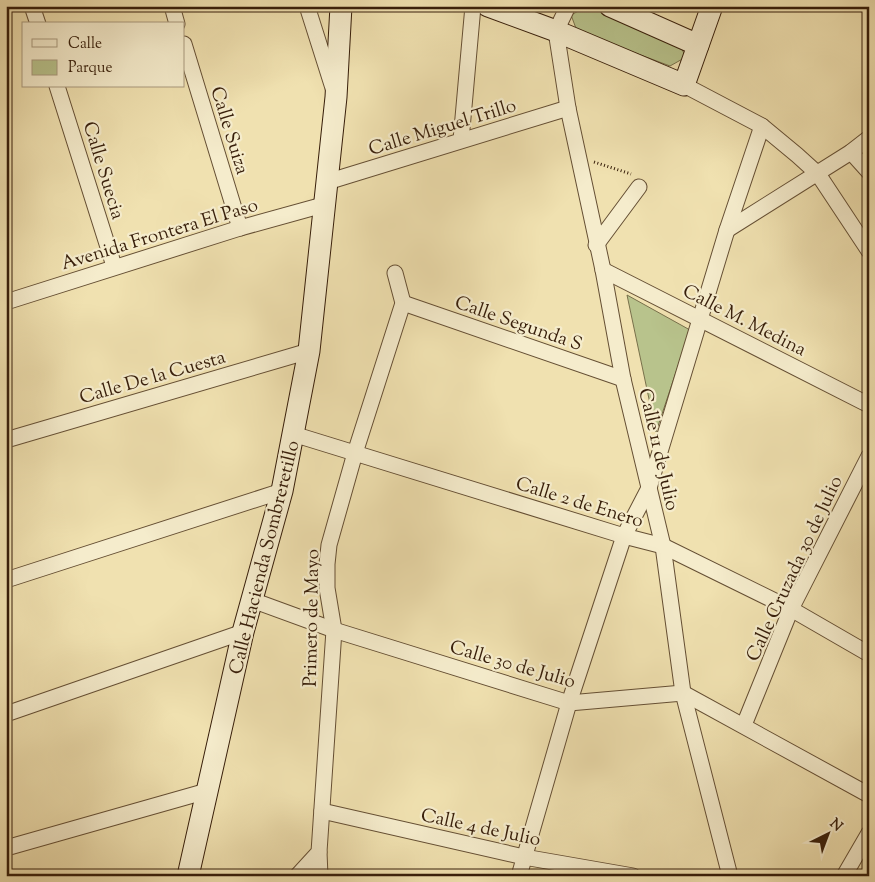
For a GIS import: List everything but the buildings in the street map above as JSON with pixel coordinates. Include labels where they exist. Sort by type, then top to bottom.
[{"type":"street","points":[[32,6],[37,22]]},
{"type":"street","points":[[172,6],[176,22]]},
{"type":"street","points":[[307,6],[336,97]]},
{"type":"street","name":"Calle Hacienda Sombreretillo","points":[[188,876],[243,632],[282,491],[309,351],[336,97],[341,6]]},
{"type":"street","points":[[461,140],[474,6]]},
{"type":"street","points":[[488,6],[556,31],[684,85],[762,126],[818,174],[869,251]]},
{"type":"street","points":[[556,31],[568,6]]},
{"type":"street","points":[[610,6],[698,45]]},
{"type":"street","points":[[684,85],[712,6]]},
{"type":"street","name":"Calle 11 de Julio","points":[[556,31],[568,108],[603,270],[623,379],[663,546],[683,693],[730,876]]},
{"type":"street","name":"Calle Suiza","points":[[185,47],[240,228]]},
{"type":"street","name":"Calle Suecia","points":[[58,88],[114,266]]},
{"type":"street","name":"Calle Miguel Trillo","points":[[327,182],[568,108]]},
{"type":"street","points":[[519,876],[569,703],[624,536],[649,488],[727,230],[762,126]]},
{"type":"street","points":[[727,230],[818,174],[869,138]]},
{"type":"street","points":[[851,152],[869,172]]},
{"type":"street","points":[[596,244],[639,187]]},
{"type":"street","name":"Avenida Frontera El Paso","points":[[6,302],[114,266],[324,205]]},
{"type":"street","name":"Calle M. Medina","points":[[603,270],[869,405]]},
{"type":"street","points":[[395,273],[403,303]]},
{"type":"street","name":"Calle Segunda S","points":[[403,303],[623,379]]},
{"type":"street","name":"Primero de Mayo","points":[[320,876],[319,852],[334,630],[327,588],[329,545],[355,453],[403,303]]},
{"type":"street","name":"Calle De la Cuesta","points":[[6,440],[309,351]]},
{"type":"street","name":"Calle 2 de Enero","points":[[293,434],[624,536],[663,546],[791,609],[869,654]]},
{"type":"street","name":"Calle Cruzada 30 de Julio","points":[[744,725],[791,609],[865,473],[869,456]]},
{"type":"street","points":[[6,580],[282,491]]},
{"type":"street","name":"Calle 30 de Julio","points":[[252,600],[334,630],[569,703],[683,693]]},
{"type":"street","points":[[6,714],[243,632]]},
{"type":"street","points":[[683,693],[869,795]]},
{"type":"street","points":[[6,848],[207,791]]},
{"type":"street","name":"Calle 4 de Julio","points":[[322,811],[524,857],[633,876]]},
{"type":"street","points":[[844,876],[869,833]]},
{"type":"street","points":[[297,876],[319,852]]},
{"type":"path","points":[[578,156],[634,175],[640,181],[639,187]]},
{"type":"green space","points":[[588,6],[678,42],[686,57],[670,66],[577,31],[571,15]]},
{"type":"green space","points":[[627,295],[690,330],[656,432]]}]
